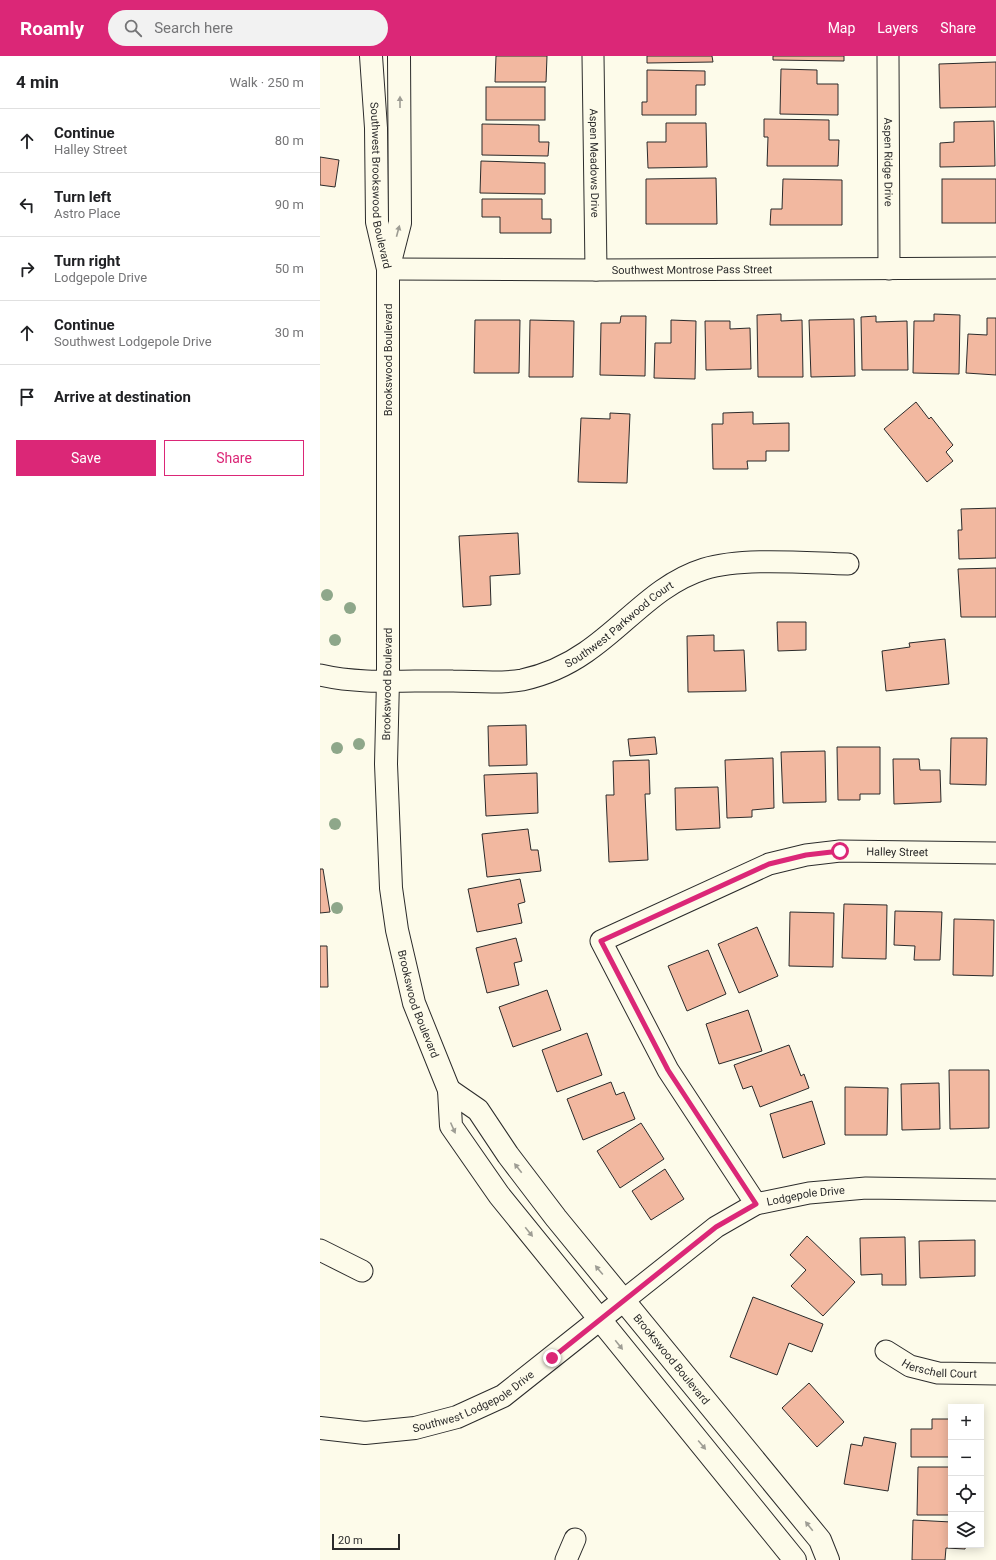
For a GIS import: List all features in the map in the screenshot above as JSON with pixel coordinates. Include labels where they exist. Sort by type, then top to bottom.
[{"type":"main road","name":"Southwest Brookswood Boulevard","points":[[371,56],[376,128],[377,222],[388,269]]},
{"type":"main road","name":"Southwest Brookswood Boulevard","points":[[388,269],[400,224],[400,56]]},
{"type":"main road","name":"Brookswood Boulevard","points":[[388,269],[388,680],[386,764],[393,908],[402,956],[414,1003],[449,1090],[450,1126],[489,1182],[599,1320],[795,1560]]},
{"type":"main road","name":"Brookswood Boulevard","points":[[449,1090],[478,1110],[496,1138],[542,1200],[820,1540],[828,1560]]},
{"type":"main road","name":"Southwest Lodgepole Drive","points":[[320,1428],[366,1433],[415,1428],[457,1417],[502,1396],[624,1300]]},
{"type":"street","name":"Aspen Meadows Drive","points":[[593,56],[596,270]]},
{"type":"street","name":"Aspen Ridge Drive","points":[[888,56],[889,269]]},
{"type":"street","name":"Southwest Montrose Pass Street","points":[[388,269],[596,270],[996,268]]},
{"type":"street","name":"Southwest Parkwood Court","points":[[320,675],[337,679],[521,680],[568,664],[588,651],[656,594],[680,578],[704,569],[725,564],[750,562],[848,564]]},
{"type":"street","name":"Halley Street","points":[[756,1204],[668,1070],[601,941],[769,864],[806,855],[840,851],[996,853]]},
{"type":"street","name":"Lodgepole Drive","points":[[624,1300],[716,1227],[756,1204],[809,1193],[866,1188],[996,1190]]},
{"type":"street","points":[[320,1250],[362,1271]]},
{"type":"street","name":"Herschell Court","points":[[886,1351],[910,1366],[938,1374],[996,1374]]},
{"type":"street","points":[[566,1560],[575,1539]]},
{"type":"building","points":[[496,56],[547,56],[546,82],[495,82]]},
{"type":"building","points":[[647,56],[712,56],[713,62],[647,63]]},
{"type":"building","points":[[773,56],[844,56],[844,61],[773,60]]},
{"type":"building","points":[[996,62],[996,107],[940,108],[939,64]]},
{"type":"building","points":[[781,69],[817,70],[817,84],[838,84],[838,115],[780,114]]},
{"type":"building","points":[[647,70],[705,71],[705,85],[696,85],[696,115],[642,115],[642,102],[647,102]]},
{"type":"building","points":[[486,87],[545,87],[545,120],[486,120]]},
{"type":"building","points":[[764,119],[829,120],[829,140],[839,140],[838,166],[767,166],[768,137],[764,137]]},
{"type":"building","points":[[994,121],[995,166],[940,167],[940,143],[954,142],[954,122]]},
{"type":"building","points":[[666,123],[706,123],[707,167],[648,168],[647,142],[666,142]]},
{"type":"building","points":[[482,124],[539,125],[539,142],[549,142],[548,156],[482,155]]},
{"type":"building","points":[[320,157],[339,160],[335,187],[320,185]]},
{"type":"building","points":[[481,161],[545,163],[545,194],[480,193]]},
{"type":"building","points":[[716,178],[717,224],[646,224],[646,179]]},
{"type":"building","points":[[783,179],[842,180],[842,225],[770,225],[771,209],[782,209]]},
{"type":"building","points":[[942,179],[996,179],[996,223],[942,223]]},
{"type":"building","points":[[482,199],[542,199],[542,219],[551,219],[551,233],[500,233],[500,217],[482,217]]},
{"type":"building","points":[[781,314],[781,321],[802,320],[803,377],[758,377],[757,315]]},
{"type":"building","points":[[934,314],[960,315],[959,374],[913,373],[914,321],[934,321]]},
{"type":"building","points":[[621,316],[646,316],[645,376],[600,375],[601,323],[620,323]]},
{"type":"building","points":[[876,316],[876,322],[907,321],[908,370],[862,370],[861,317]]},
{"type":"building","points":[[987,318],[996,318],[996,375],[966,373],[968,334],[987,335]]},
{"type":"building","points":[[854,319],[855,376],[811,377],[809,320]]},
{"type":"building","points":[[475,320],[520,320],[519,373],[474,373]]},
{"type":"building","points":[[530,320],[574,321],[573,377],[529,377]]},
{"type":"building","points":[[671,320],[696,321],[695,379],[654,378],[655,343],[671,343]]},
{"type":"building","points":[[705,321],[730,321],[730,329],[750,328],[751,369],[706,370]]},
{"type":"building","points":[[916,402],[929,419],[931,417],[953,445],[946,452],[953,461],[927,482],[884,429]]},
{"type":"building","points":[[753,412],[753,424],[789,423],[789,451],[766,451],[766,461],[747,461],[748,469],[713,469],[712,424],[723,424],[723,413]]},
{"type":"building","points":[[610,413],[630,414],[627,483],[578,482],[581,418],[610,419]]},
{"type":"building","points":[[996,508],[996,558],[959,559],[958,530],[962,530],[961,509]]},
{"type":"building","points":[[518,533],[520,574],[490,576],[491,605],[463,607],[459,536]]},
{"type":"building","points":[[996,568],[996,617],[961,617],[958,569]]},
{"type":"building","points":[[777,622],[806,622],[806,650],[778,651]]},
{"type":"building","points":[[714,635],[714,651],[744,650],[746,691],[688,692],[687,636]]},
{"type":"building","points":[[945,639],[949,684],[886,691],[882,651],[910,647],[909,643]]},
{"type":"building","points":[[526,725],[527,765],[489,766],[488,726]]},
{"type":"building","points":[[655,737],[657,754],[630,756],[628,739]]},
{"type":"building","points":[[951,738],[987,738],[986,785],[950,784]]},
{"type":"building","points":[[837,747],[880,747],[880,794],[860,794],[860,800],[838,800]]},
{"type":"building","points":[[825,751],[826,802],[783,803],[781,752]]},
{"type":"building","points":[[773,758],[774,808],[752,810],[752,817],[727,818],[725,760]]},
{"type":"building","points":[[893,759],[919,759],[920,770],[940,770],[941,802],[894,804]]},
{"type":"building","points":[[649,760],[650,794],[645,794],[648,860],[609,862],[606,795],[614,795],[613,761]]},
{"type":"building","points":[[537,773],[538,813],[486,816],[484,775]]},
{"type":"building","points":[[718,787],[720,828],[676,830],[675,788]]},
{"type":"building","points":[[528,829],[531,850],[538,850],[541,871],[487,877],[482,834]]},
{"type":"building","points":[[320,869],[323,869],[330,912],[320,913]]},
{"type":"building","points":[[520,879],[525,902],[518,904],[522,923],[477,932],[468,889]]},
{"type":"building","points":[[844,904],[887,905],[886,959],[842,958]]},
{"type":"building","points":[[895,911],[942,912],[940,960],[914,960],[915,946],[894,945]]},
{"type":"building","points":[[790,912],[834,913],[833,967],[789,966]]},
{"type":"building","points":[[954,919],[994,920],[993,976],[953,975]]},
{"type":"building","points":[[757,927],[778,976],[739,993],[718,944]]},
{"type":"building","points":[[516,938],[522,961],[514,963],[519,985],[487,993],[476,948]]},
{"type":"building","points":[[320,946],[327,946],[328,987],[320,987]]},
{"type":"building","points":[[708,950],[726,994],[687,1011],[668,966]]},
{"type":"building","points":[[547,990],[561,1030],[513,1047],[499,1007]]},
{"type":"building","points":[[748,1010],[762,1051],[719,1064],[706,1024]]},
{"type":"building","points":[[587,1033],[602,1075],[557,1092],[542,1050]]},
{"type":"building","points":[[789,1045],[801,1076],[804,1074],[809,1088],[760,1107],[752,1086],[743,1089],[734,1065]]},
{"type":"building","points":[[949,1070],[989,1070],[989,1128],[950,1129]]},
{"type":"building","points":[[611,1082],[616,1095],[624,1092],[635,1119],[583,1140],[567,1099]]},
{"type":"building","points":[[939,1083],[940,1129],[902,1130],[901,1084]]},
{"type":"building","points":[[845,1087],[888,1088],[887,1135],[845,1135]]},
{"type":"building","points":[[812,1101],[825,1144],[783,1158],[770,1114]]},
{"type":"building","points":[[641,1123],[664,1159],[620,1188],[597,1151]]},
{"type":"building","points":[[665,1169],[684,1199],[651,1220],[632,1191]]},
{"type":"building","points":[[807,1236],[855,1282],[823,1316],[791,1286],[806,1270],[790,1255]]},
{"type":"building","points":[[905,1237],[906,1285],[882,1285],[882,1274],[861,1275],[860,1238]]},
{"type":"building","points":[[975,1240],[975,1276],[920,1278],[919,1241]]},
{"type":"building","points":[[753,1297],[823,1324],[812,1352],[789,1343],[777,1375],[730,1357]]},
{"type":"building","points":[[809,1383],[844,1422],[817,1447],[782,1408]]},
{"type":"building","points":[[932,1419],[948,1419],[948,1457],[911,1457],[911,1429],[932,1429]]},
{"type":"building","points":[[864,1437],[896,1443],[888,1491],[844,1484],[851,1444],[862,1446]]},
{"type":"building","points":[[918,1467],[948,1467],[948,1515],[917,1515]]},
{"type":"building","points":[[913,1520],[948,1522],[948,1548],[965,1548],[965,1549],[946,1548],[945,1560],[912,1560]]},
{"type":"route","points":[[552,1358],[716,1227],[756,1204],[668,1070],[601,941],[769,864],[806,855],[840,851]]}]
